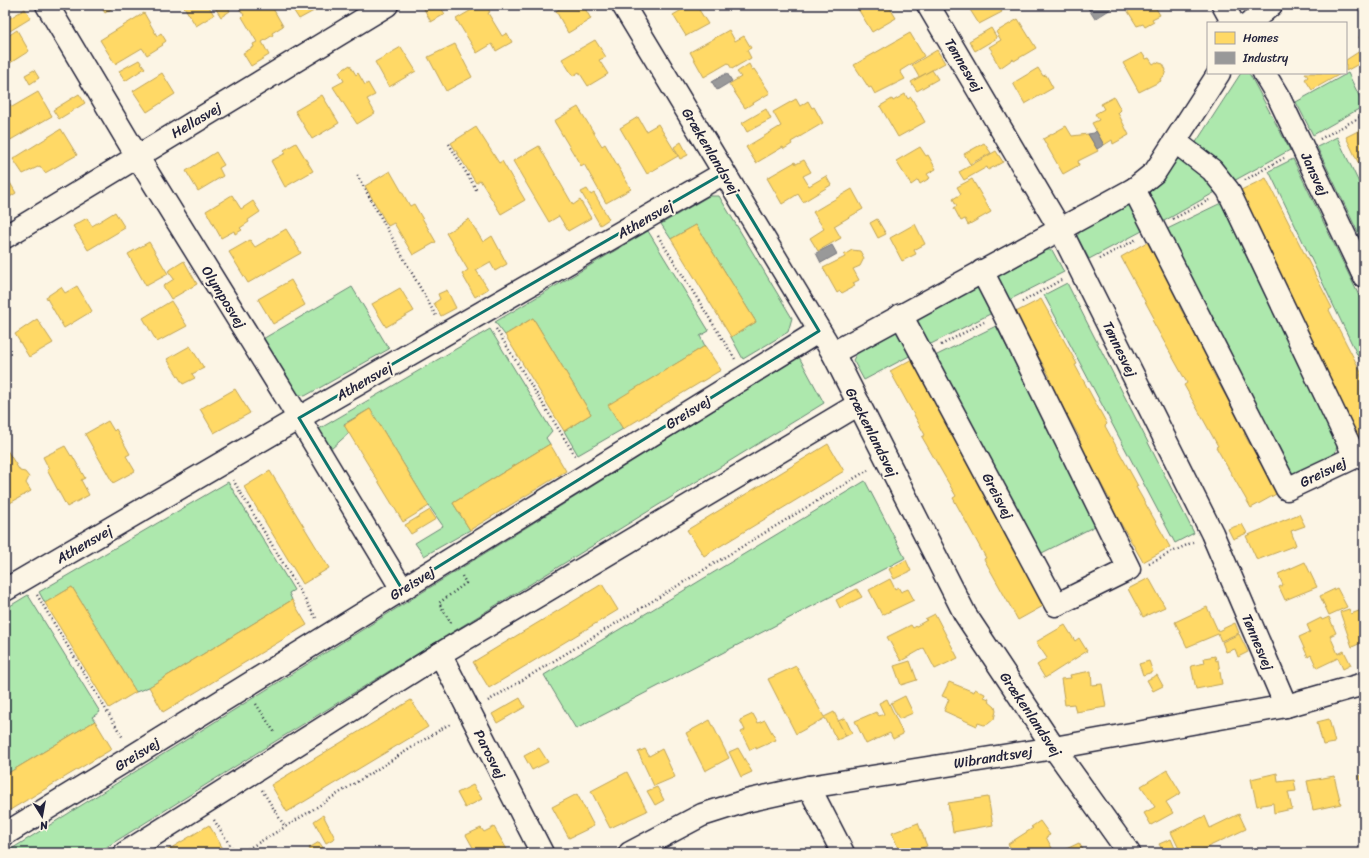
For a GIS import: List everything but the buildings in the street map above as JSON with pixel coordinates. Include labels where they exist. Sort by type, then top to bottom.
[{"type":"street","name":"Olymposvej","points":[[47,5],[137,156],[299,418],[402,589]]},
{"type":"street","name":"Hellasvej","points":[[5,237],[387,5]]},
{"type":"street","name":"Grækenlandsvej","points":[[623,5],[833,353],[965,614],[1054,748],[1129,853]]},
{"type":"street","name":"Tønnesvej","points":[[928,5],[1060,229],[1212,533],[1286,706]]},
{"type":"street","points":[[1223,5],[1232,22]]},
{"type":"street","points":[[1251,22],[1271,5]]},
{"type":"street","points":[[833,353],[1134,189],[1155,172],[1176,142],[1217,74]]},
{"type":"street","name":"Jansvej","points":[[1265,74],[1279,98],[1364,276]]},
{"type":"street","name":"Greisvej","points":[[1134,189],[1287,490],[1355,457],[1228,190],[1212,170],[1176,142]]},
{"type":"street","name":"Athensvej","points":[[5,590],[299,418],[724,173]]},
{"type":"street","points":[[982,271],[1129,569]]},
{"type":"street","name":"Greisvej","points":[[901,315],[1056,605],[1129,569]]},
{"type":"street","name":"Greisvej","points":[[5,834],[819,331]]},
{"type":"street","points":[[125,853],[462,640],[858,404]]},
{"type":"street","name":"Parosvej","points":[[440,654],[542,853]]},
{"type":"street","name":"Wibrandtsvej","points":[[630,853],[702,815],[746,801],[809,787],[1054,748],[1286,706],[1364,684]]},
{"type":"street","points":[[809,787],[843,853]]},
{"type":"path","points":[[449,144],[477,191]]},
{"type":"path","points":[[357,175],[446,334]]},
{"type":"path","points":[[647,218],[746,376]]},
{"type":"path","points":[[486,311],[586,475]]},
{"type":"path","points":[[241,853],[469,712],[886,460]]},
{"type":"path","points":[[222,463],[280,556],[327,636]]},
{"type":"path","points":[[1129,569],[1142,566],[1212,533]]},
{"type":"path","points":[[452,558],[466,584],[439,603],[462,640]]},
{"type":"path","points":[[26,578],[133,756]]},
{"type":"path","points":[[245,686],[279,739],[285,752]]},
{"type":"path","points":[[251,772],[285,827]]},
{"type":"path","points":[[204,802],[235,853]]},
{"type":"highlighted area","points":[[724,173],[819,331],[402,589],[299,418]]},
{"type":"green space","points":[[1240,74],[1250,74],[1290,150],[1230,183],[1193,147]]},
{"type":"green space","points":[[1347,74],[1364,106],[1313,135],[1296,102]]},
{"type":"green space","points":[[1337,137],[1364,193],[1364,245],[1317,147]]},
{"type":"green space","points":[[1180,155],[1219,190],[1157,225],[1145,192],[1160,183]]},
{"type":"green space","points":[[1293,159],[1364,306],[1364,369],[1269,171]]},
{"type":"green space","points":[[709,196],[719,196],[792,318],[788,332],[743,359],[731,337],[756,322],[696,225],[671,239],[661,224]]},
{"type":"green space","points":[[1131,203],[1144,230],[1089,259],[1077,236],[1082,229]]},
{"type":"green space","points":[[1221,203],[1337,445],[1335,455],[1330,463],[1289,476],[1161,232]]},
{"type":"green space","points":[[648,231],[709,331],[700,336],[705,346],[609,405],[623,429],[578,455],[564,431],[591,414],[533,318],[505,335],[495,322]]},
{"type":"green space","points":[[1046,250],[1052,250],[1064,272],[1005,302],[992,279]]},
{"type":"green space","points":[[1067,283],[1194,533],[1175,543],[1044,295]]},
{"type":"green space","points":[[980,286],[994,312],[925,347],[912,321]]},
{"type":"green space","points":[[352,287],[389,349],[305,396],[296,394],[261,340]]},
{"type":"green space","points":[[996,326],[1099,524],[1036,556],[935,356]]},
{"type":"green space","points":[[900,328],[915,353],[864,380],[853,360],[858,351]]},
{"type":"green space","points":[[490,329],[552,431],[546,438],[550,444],[453,503],[470,530],[424,556],[415,543],[443,526],[429,506],[370,409],[344,424],[349,433],[331,449],[319,429]]},
{"type":"green space","points":[[799,357],[824,403],[97,853],[5,853]]},
{"type":"green space","points":[[865,481],[905,558],[576,729],[544,675]]},
{"type":"green space","points":[[228,482],[294,590],[289,593],[292,600],[149,687],[136,692],[72,587],[45,603],[39,592]]},
{"type":"green space","points":[[28,595],[100,712],[92,717],[95,721],[5,775],[5,609]]}]
